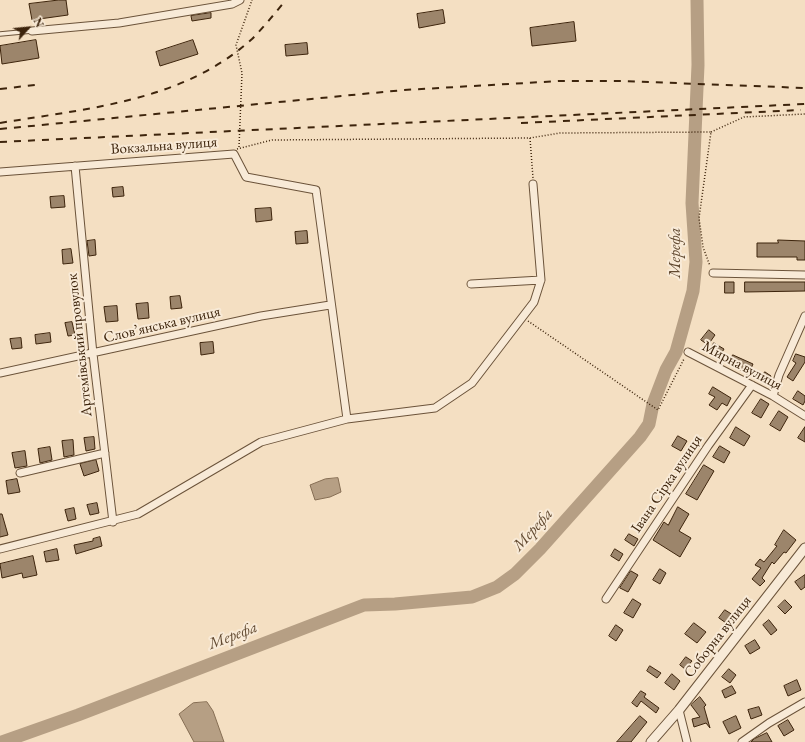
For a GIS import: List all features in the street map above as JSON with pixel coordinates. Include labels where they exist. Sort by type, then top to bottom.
[{"type":"street","points":[[32,31],[119,23],[232,4],[240,0]]},
{"type":"street","name":"Вокзальна вулиця","points":[[0,172],[234,154],[246,177],[316,190],[330,305]]},
{"type":"street","name":"Артемівський провулок","points":[[75,166],[93,354],[113,522]]},
{"type":"street","points":[[0,549],[113,522],[138,514],[261,442],[347,419],[435,408],[472,383],[534,302],[541,280],[533,184]]},
{"type":"street","points":[[713,274],[805,275]]},
{"type":"street","points":[[470,284],[541,280]]},
{"type":"street","points":[[330,305],[347,419]]},
{"type":"street","name":"Слов’янська вулиця","points":[[0,373],[93,354],[261,316],[330,305]]},
{"type":"street","points":[[773,396],[779,375],[805,316]]},
{"type":"street","name":"Мирна вулиця","points":[[688,352],[773,396],[805,416]]},
{"type":"street","name":"Івана Сірка вулиця","points":[[606,599],[708,446],[752,385]]},
{"type":"street","points":[[20,473],[105,453]]},
{"type":"street","name":"Соборна вулиця","points":[[651,742],[679,710],[805,548]]},
{"type":"street","points":[[742,742],[769,723],[805,702]]},
{"type":"street","points":[[679,710],[687,742]]},
{"type":"lane","points":[[0,34],[32,31]]},
{"type":"path","points":[[234,154],[238,148],[242,73],[236,45],[252,0]]},
{"type":"path","points":[[238,148],[272,140],[530,138],[560,133],[711,132],[744,117],[805,114]]},
{"type":"path","points":[[711,132],[699,218],[703,247],[713,274]]},
{"type":"path","points":[[530,138],[533,184]]},
{"type":"path","points":[[523,317],[658,410],[688,352]]},
{"type":"shaded area","points":[[338,478],[341,492],[330,497],[315,500],[310,485],[325,479]]},
{"type":"shaded area","points":[[207,702],[213,711],[224,742],[194,742],[179,714],[193,703]]},
{"type":"building","points":[[66,0],[68,15],[32,20],[29,4]]},
{"type":"building","points":[[443,10],[445,23],[419,28],[417,14]]},
{"type":"building","points":[[211,13],[211,18],[192,21],[191,16]]},
{"type":"building","points":[[574,22],[576,41],[532,46],[530,28]]},
{"type":"building","points":[[36,40],[39,58],[2,64],[0,46]]},
{"type":"building","points":[[193,40],[198,54],[160,66],[156,52]]},
{"type":"building","points":[[307,43],[308,54],[286,56],[285,45]]},
{"type":"building","points":[[123,187],[124,196],[113,197],[112,188]]},
{"type":"building","points":[[64,196],[65,207],[51,208],[50,197]]},
{"type":"building","points":[[271,208],[272,220],[256,222],[255,209]]},
{"type":"building","points":[[307,231],[308,243],[296,244],[295,232]]},
{"type":"building","points":[[95,240],[96,255],[89,256],[87,241]]},
{"type":"building","points":[[778,240],[805,241],[805,260],[797,260],[797,257],[757,257],[757,243],[778,243]]},
{"type":"building","points":[[71,249],[73,263],[63,264],[62,250]]},
{"type":"building","points":[[725,282],[734,282],[734,293],[725,293]]},
{"type":"building","points":[[745,282],[805,282],[805,291],[745,292]]},
{"type":"building","points":[[180,296],[182,308],[171,309],[170,297]]},
{"type":"building","points":[[148,303],[149,318],[138,319],[136,304]]},
{"type":"building","points":[[117,306],[118,321],[106,322],[104,307]]},
{"type":"building","points":[[72,322],[75,335],[68,336],[65,323]]},
{"type":"building","points":[[709,330],[715,335],[708,345],[701,340]]},
{"type":"building","points":[[50,333],[51,342],[36,344],[35,335]]},
{"type":"building","points":[[21,338],[22,348],[12,349],[10,339]]},
{"type":"building","points":[[213,342],[214,353],[201,355],[200,343]]},
{"type":"building","points":[[714,343],[724,349],[720,356],[710,350]]},
{"type":"building","points":[[796,354],[805,357],[805,362],[793,381],[787,377],[796,363],[793,361]]},
{"type":"building","points":[[733,355],[753,364],[748,375],[729,363]]},
{"type":"building","points":[[765,372],[771,376],[767,384],[760,380]]},
{"type":"building","points":[[713,387],[731,398],[727,406],[722,403],[717,410],[709,405],[715,397],[709,394]]},
{"type":"building","points":[[798,391],[805,396],[803,405],[793,399]]},
{"type":"building","points":[[761,399],[769,404],[761,418],[752,413]]},
{"type":"building","points":[[779,411],[788,417],[780,431],[770,425]]},
{"type":"building","points":[[736,427],[750,436],[744,446],[730,438]]},
{"type":"building","points":[[805,427],[805,442],[798,438]]},
{"type":"building","points":[[678,436],[687,441],[681,451],[672,446]]},
{"type":"building","points":[[94,437],[95,449],[86,451],[84,438]]},
{"type":"building","points":[[73,440],[74,455],[64,457],[62,441]]},
{"type":"building","points":[[720,446],[730,452],[724,463],[713,457]]},
{"type":"building","points":[[50,447],[52,460],[40,463],[38,449]]},
{"type":"building","points":[[25,451],[27,466],[15,468],[12,453]]},
{"type":"building","points":[[96,460],[99,471],[84,476],[80,464]]},
{"type":"building","points":[[704,465],[714,471],[697,500],[686,494]]},
{"type":"building","points":[[17,479],[20,492],[8,494],[6,481]]},
{"type":"building","points":[[97,503],[99,513],[90,515],[87,505]]},
{"type":"building","points":[[678,507],[689,514],[679,531],[691,538],[680,557],[653,540],[664,522],[668,525]]},
{"type":"building","points":[[74,508],[76,519],[68,521],[65,510]]},
{"type":"building","points":[[0,514],[2,514],[8,535],[0,537]]},
{"type":"building","points":[[784,530],[796,540],[786,553],[784,552],[774,564],[772,562],[762,578],[765,581],[760,586],[752,579],[761,568],[755,565],[760,559],[764,562],[777,546],[775,545]]},
{"type":"building","points":[[629,534],[638,539],[634,546],[625,540]]},
{"type":"building","points":[[100,537],[102,546],[76,554],[74,545],[93,541],[93,539]]},
{"type":"building","points":[[57,549],[59,560],[46,562],[44,552]]},
{"type":"building","points":[[615,549],[623,554],[619,561],[611,556]]},
{"type":"building","points":[[33,556],[37,575],[23,578],[22,573],[2,578],[0,564]]},
{"type":"building","points":[[660,569],[666,573],[660,584],[653,580]]},
{"type":"building","points":[[631,571],[638,575],[628,592],[620,588]]},
{"type":"building","points":[[805,575],[805,587],[801,590],[795,582]]},
{"type":"building","points":[[633,599],[641,604],[633,618],[624,613]]},
{"type":"building","points":[[785,600],[792,607],[785,614],[778,607]]},
{"type":"building","points":[[725,610],[733,615],[726,623],[719,618]]},
{"type":"building","points":[[769,620],[777,630],[771,635],[763,625]]},
{"type":"building","points":[[694,623],[706,632],[697,643],[685,634]]},
{"type":"building","points":[[616,625],[623,630],[616,641],[609,636]]},
{"type":"building","points":[[755,640],[760,648],[750,654],[745,646]]},
{"type":"building","points":[[686,657],[692,661],[685,669],[680,665]]},
{"type":"building","points":[[650,666],[661,673],[657,678],[647,671]]},
{"type":"building","points":[[729,669],[736,675],[730,683],[722,677]]},
{"type":"building","points":[[672,674],[680,681],[674,690],[665,683]]},
{"type":"building","points":[[797,680],[801,690],[788,696],[784,686]]},
{"type":"building","points":[[732,686],[736,693],[725,698],[722,691]]},
{"type":"building","points":[[641,691],[646,694],[644,697],[659,708],[656,713],[641,701],[637,707],[632,703]]},
{"type":"building","points":[[700,697],[706,705],[704,707],[710,728],[706,723],[694,727],[692,719],[700,717],[691,705]]},
{"type":"building","points":[[759,707],[762,715],[751,719],[748,710]]},
{"type":"building","points":[[640,716],[647,722],[631,742],[617,742]]},
{"type":"building","points":[[736,716],[741,728],[729,734],[723,722]]},
{"type":"building","points":[[788,720],[794,730],[784,736],[778,726]]},
{"type":"building","points":[[767,733],[772,742],[751,742],[754,739]]},
{"type":"waterway","name":"Мерефа","points":[[2,742],[78,715],[364,605],[395,604],[472,597],[497,587],[515,574],[540,549],[640,437],[649,424],[653,404],[666,370],[676,352],[693,291],[696,262],[692,203],[698,65],[697,0]]},
{"type":"railway","points":[[0,123],[133,99],[196,77],[225,60],[252,39],[286,0]]},
{"type":"railway","points":[[0,129],[404,90],[560,81],[621,81],[805,88]]},
{"type":"railway","points":[[0,89],[35,85]]},
{"type":"railway","points":[[0,142],[805,104]]},
{"type":"railway","points":[[521,123],[801,110]]}]
